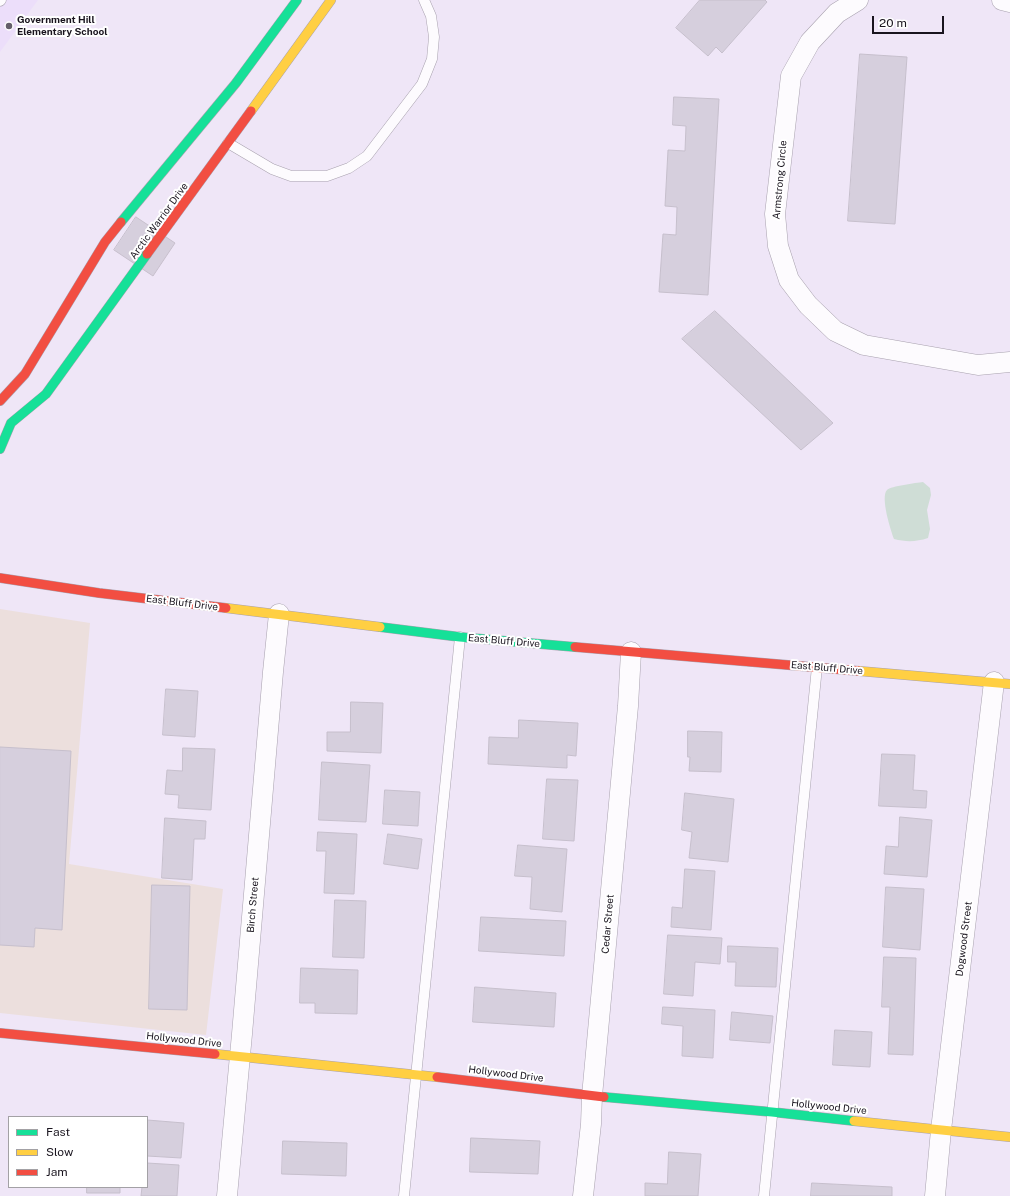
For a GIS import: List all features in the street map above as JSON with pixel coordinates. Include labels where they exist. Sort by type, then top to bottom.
[{"type":"street","points":[[0,401],[25,374],[105,242],[236,83],[297,0]]},
{"type":"street","name":"Arctic Warrior Drive","points":[[0,449],[11,423],[46,394],[331,0]]},
{"type":"street","name":"Armstrong Circle","points":[[858,0],[836,14],[810,42],[791,76],[775,214],[778,246],[789,280],[808,305],[835,331],[864,345],[978,365],[1010,362]]},
{"type":"street","points":[[1002,0],[1010,2]]},
{"type":"street","name":"East Bluff Drive","points":[[0,578],[99,593],[460,636],[1002,683]]},
{"type":"street","name":"Birch Street","points":[[227,1196],[279,614]]},
{"type":"street","name":"Cedar Street","points":[[583,1196],[591,1124],[592,1096],[628,706],[631,652]]},
{"type":"street","name":"Dogwood Street","points":[[935,1196],[942,1130],[1002,683]]},
{"type":"street","name":"Hollywood Drive","points":[[0,1033],[416,1074],[592,1096],[772,1112],[1010,1137]]},
{"type":"lane","points":[[228,143],[272,169],[291,176],[328,176],[349,168],[367,156],[422,84],[432,59],[434,37],[431,16],[424,0]]},
{"type":"lane","points":[[404,1196],[460,636]]},
{"type":"lane","points":[[764,1196],[817,667]]},
{"type":"shaded area","name":"Government Hill Elementary School","points":[[0,0],[38,0],[0,52]]},
{"type":"shaded area","points":[[923,482],[930,488],[931,495],[927,510],[930,529],[928,538],[911,541],[894,539],[885,506],[885,494],[887,490],[898,486]]},
{"type":"shaded area","points":[[0,609],[90,623],[69,864],[223,889],[206,1035],[0,1013]]},
{"type":"building","points":[[700,0],[765,0],[767,2],[722,53],[716,47],[708,56],[676,28]]},
{"type":"building","points":[[860,54],[907,57],[895,224],[848,221]]},
{"type":"building","points":[[674,97],[719,99],[708,295],[659,292],[663,234],[676,235],[677,207],[665,206],[668,150],[685,151],[686,126],[673,125]]},
{"type":"building","points":[[136,217],[175,243],[153,276],[114,250]]},
{"type":"building","points":[[715,311],[833,423],[801,450],[682,339]]},
{"type":"building","points":[[166,689],[198,691],[195,737],[163,735]]},
{"type":"building","points":[[351,702],[383,703],[381,753],[327,751],[327,732],[350,732]]},
{"type":"building","points":[[519,720],[578,723],[576,756],[567,755],[567,768],[488,764],[489,737],[518,738]]},
{"type":"building","points":[[688,731],[722,732],[721,772],[689,771],[690,757],[688,757]]},
{"type":"building","points":[[0,747],[71,751],[62,930],[35,928],[34,947],[0,945]]},
{"type":"building","points":[[183,748],[215,749],[211,810],[178,808],[179,795],[165,794],[167,770],[182,771]]},
{"type":"building","points":[[882,754],[915,755],[913,790],[927,791],[926,808],[879,806]]},
{"type":"building","points":[[322,762],[370,765],[366,822],[319,820]]},
{"type":"building","points":[[547,779],[578,780],[574,841],[543,839]]},
{"type":"building","points":[[385,790],[420,792],[418,826],[383,824]]},
{"type":"building","points":[[685,793],[734,799],[728,862],[689,858],[692,832],[682,830]]},
{"type":"building","points":[[900,817],[932,820],[927,877],[884,874],[886,846],[898,847]]},
{"type":"building","points":[[165,818],[206,821],[205,839],[194,839],[192,880],[162,878]]},
{"type":"building","points":[[318,832],[357,834],[354,894],[324,893],[326,851],[317,851]]},
{"type":"building","points":[[388,834],[422,839],[418,869],[384,864]]},
{"type":"building","points":[[518,845],[567,849],[562,912],[530,909],[532,877],[515,876]]},
{"type":"building","points":[[685,869],[715,871],[711,930],[671,927],[672,907],[682,908]]},
{"type":"building","points":[[152,885],[190,886],[187,1010],[149,1009]]},
{"type":"building","points":[[886,887],[924,889],[920,950],[883,947]]},
{"type":"building","points":[[335,900],[366,901],[364,958],[333,957]]},
{"type":"building","points":[[481,917],[566,921],[564,956],[479,951]]},
{"type":"building","points":[[668,935],[722,938],[720,964],[695,962],[693,996],[664,994]]},
{"type":"building","points":[[728,946],[778,948],[776,987],[735,986],[736,962],[728,962]]},
{"type":"building","points":[[884,957],[916,958],[913,1055],[888,1054],[890,1007],[882,1007]]},
{"type":"building","points":[[301,968],[358,970],[357,1014],[315,1013],[315,1003],[300,1003]]},
{"type":"building","points":[[475,987],[556,993],[554,1027],[473,1022]]},
{"type":"building","points":[[663,1007],[715,1010],[713,1058],[682,1056],[683,1026],[662,1024]]},
{"type":"building","points":[[732,1012],[773,1016],[770,1043],[730,1040]]},
{"type":"building","points":[[835,1030],[872,1032],[870,1067],[833,1065]]},
{"type":"building","points":[[148,1120],[184,1123],[181,1158],[148,1156]]},
{"type":"building","points":[[471,1138],[540,1141],[538,1174],[470,1172]]},
{"type":"building","points":[[283,1141],[347,1143],[346,1176],[282,1174]]},
{"type":"building","points":[[669,1152],[701,1154],[698,1196],[645,1196],[645,1183],[667,1184]]},
{"type":"building","points":[[148,1163],[179,1165],[177,1196],[141,1196],[142,1188],[148,1188]]},
{"type":"building","points":[[812,1183],[892,1187],[892,1196],[811,1196]]},
{"type":"building","points":[[87,1188],[120,1188],[120,1193],[87,1193]]},
{"type":"traffic: fast","points":[[121,222],[236,83],[297,0]]},
{"type":"traffic: fast","points":[[0,449],[11,423],[46,394],[147,254]]},
{"type":"traffic: fast","points":[[380,627],[460,637],[575,647]]},
{"type":"traffic: fast","points":[[604,1097],[854,1121]]},
{"type":"traffic: slow","points":[[251,111],[331,0]]},
{"type":"traffic: slow","points":[[226,608],[380,627]]},
{"type":"traffic: slow","points":[[859,671],[1010,684]]},
{"type":"traffic: slow","points":[[215,1054],[437,1077]]},
{"type":"traffic: slow","points":[[854,1121],[1010,1137]]},
{"type":"traffic: jam","points":[[147,254],[251,111]]},
{"type":"traffic: jam","points":[[0,401],[25,374],[105,242],[121,222]]},
{"type":"traffic: jam","points":[[0,578],[99,593],[226,608]]},
{"type":"traffic: jam","points":[[575,647],[859,671]]},
{"type":"traffic: jam","points":[[0,1033],[215,1054]]},
{"type":"traffic: jam","points":[[437,1077],[604,1097]]},
{"type":"place","name":"Government Hill Elementary School","points":[[9,26]]}]
